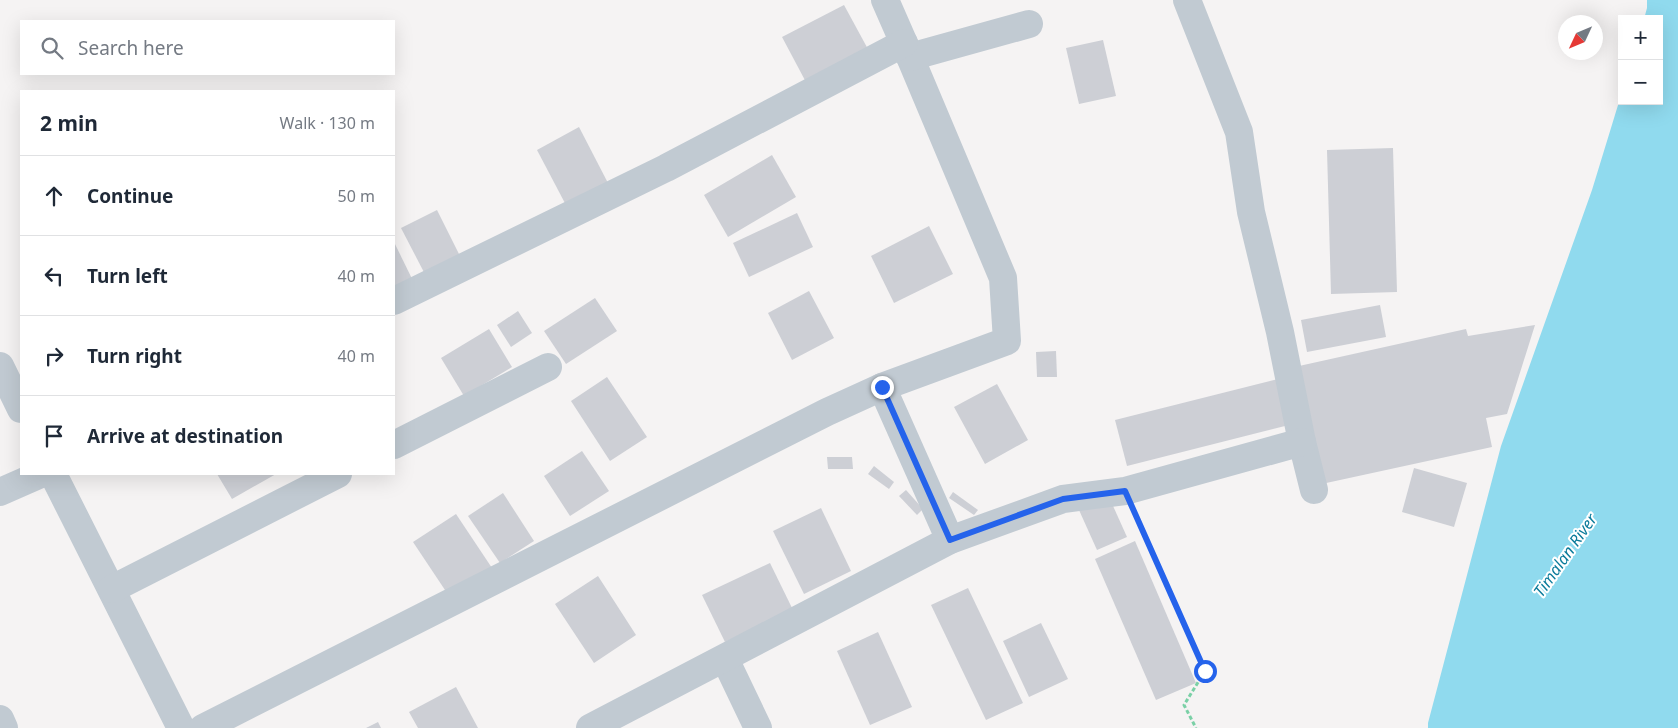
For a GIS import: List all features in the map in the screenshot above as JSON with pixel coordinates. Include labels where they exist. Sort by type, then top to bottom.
[{"type":"street","points":[[203,728],[827,412],[882,387],[1008,341],[1003,278],[885,0]]},
{"type":"street","points":[[1187,0],[1239,132],[1250,212],[1280,332],[1302,442],[1314,490]]},
{"type":"street","points":[[395,302],[907,50],[1029,24]]},
{"type":"street","points":[[0,366],[20,407]]},
{"type":"street","points":[[395,444],[548,367]]},
{"type":"street","points":[[882,387],[950,540]]},
{"type":"street","points":[[590,728],[950,540],[1063,499],[1125,491],[1302,442]]},
{"type":"street","points":[[0,492],[39,475]]},
{"type":"street","points":[[54,475],[181,728]]},
{"type":"street","points":[[112,588],[336,475]]},
{"type":"street","points":[[725,659],[758,728]]},
{"type":"street","points":[[0,719],[4,728]]},
{"type":"path","points":[[1125,491],[1205,671],[1184,705],[1196,728]]},
{"type":"water","name":"Timalan River","points":[[1647,0],[1678,0],[1678,728],[1428,728],[1501,446],[1592,190],[1618,105],[1663,105],[1663,15],[1645,15]]},
{"type":"building","points":[[844,5],[869,51],[807,84],[782,37]]},
{"type":"building","points":[[1103,40],[1116,96],[1079,104],[1066,48]]},
{"type":"building","points":[[579,127],[609,185],[567,207],[537,150]]},
{"type":"building","points":[[1393,148],[1397,292],[1331,294],[1327,150]]},
{"type":"building","points":[[772,155],[796,197],[728,237],[704,195]]},
{"type":"building","points":[[437,210],[463,262],[428,280],[401,228]]},
{"type":"building","points":[[797,213],[813,247],[749,277],[733,243]]},
{"type":"building","points":[[929,226],[953,274],[894,303],[871,256]]},
{"type":"building","points":[[395,244],[417,289],[395,300]]},
{"type":"building","points":[[809,291],[834,338],[792,360],[768,313]]},
{"type":"building","points":[[595,298],[617,331],[566,364],[544,331]]},
{"type":"building","points":[[1380,305],[1386,337],[1307,352],[1301,320]]},
{"type":"building","points":[[518,311],[532,333],[511,347],[497,325]]},
{"type":"building","points":[[1535,325],[1507,414],[1486,418],[1492,447],[1317,485],[1290,368],[1466,329],[1468,336]]},
{"type":"building","points":[[489,329],[512,367],[464,396],[441,358]]},
{"type":"building","points":[[1056,351],[1057,377],[1037,377],[1036,352]]},
{"type":"building","points":[[607,377],[647,437],[610,461],[571,401]]},
{"type":"building","points":[[1282,378],[1293,424],[1127,466],[1115,420]]},
{"type":"building","points":[[997,384],[1028,440],[985,464],[954,407]]},
{"type":"building","points":[[582,451],[609,491],[570,516],[544,476]]},
{"type":"building","points":[[827,457],[852,457],[853,469],[828,469]]},
{"type":"building","points":[[874,466],[894,482],[889,489],[868,474]]},
{"type":"building","points":[[1414,468],[1467,483],[1454,527],[1402,512]]},
{"type":"building","points":[[218,475],[274,475],[232,499]]},
{"type":"building","points":[[906,490],[923,509],[917,515],[899,496]]},
{"type":"building","points":[[953,492],[978,510],[974,515],[949,498]]},
{"type":"building","points":[[503,493],[534,541],[500,563],[468,516]]},
{"type":"building","points":[[1109,497],[1127,537],[1097,550],[1079,510]]},
{"type":"building","points":[[821,508],[851,571],[804,594],[773,531]]},
{"type":"building","points":[[456,514],[494,571],[451,599],[413,542]]},
{"type":"building","points":[[1135,541],[1196,683],[1156,700],[1095,559]]},
{"type":"building","points":[[770,563],[793,610],[725,642],[702,595]]},
{"type":"building","points":[[598,576],[636,635],[594,663],[555,604]]},
{"type":"building","points":[[968,588],[1023,703],[986,720],[931,605]]},
{"type":"building","points":[[1041,623],[1068,679],[1029,697],[1003,641]]},
{"type":"building","points":[[878,632],[912,707],[870,725],[837,651]]},
{"type":"building","points":[[456,687],[478,728],[418,728],[409,712]]},
{"type":"building","points":[[378,722],[381,728],[366,728]]},
{"type":"route","points":[[882,387],[950,540],[1063,499],[1125,491],[1205,671]]}]
